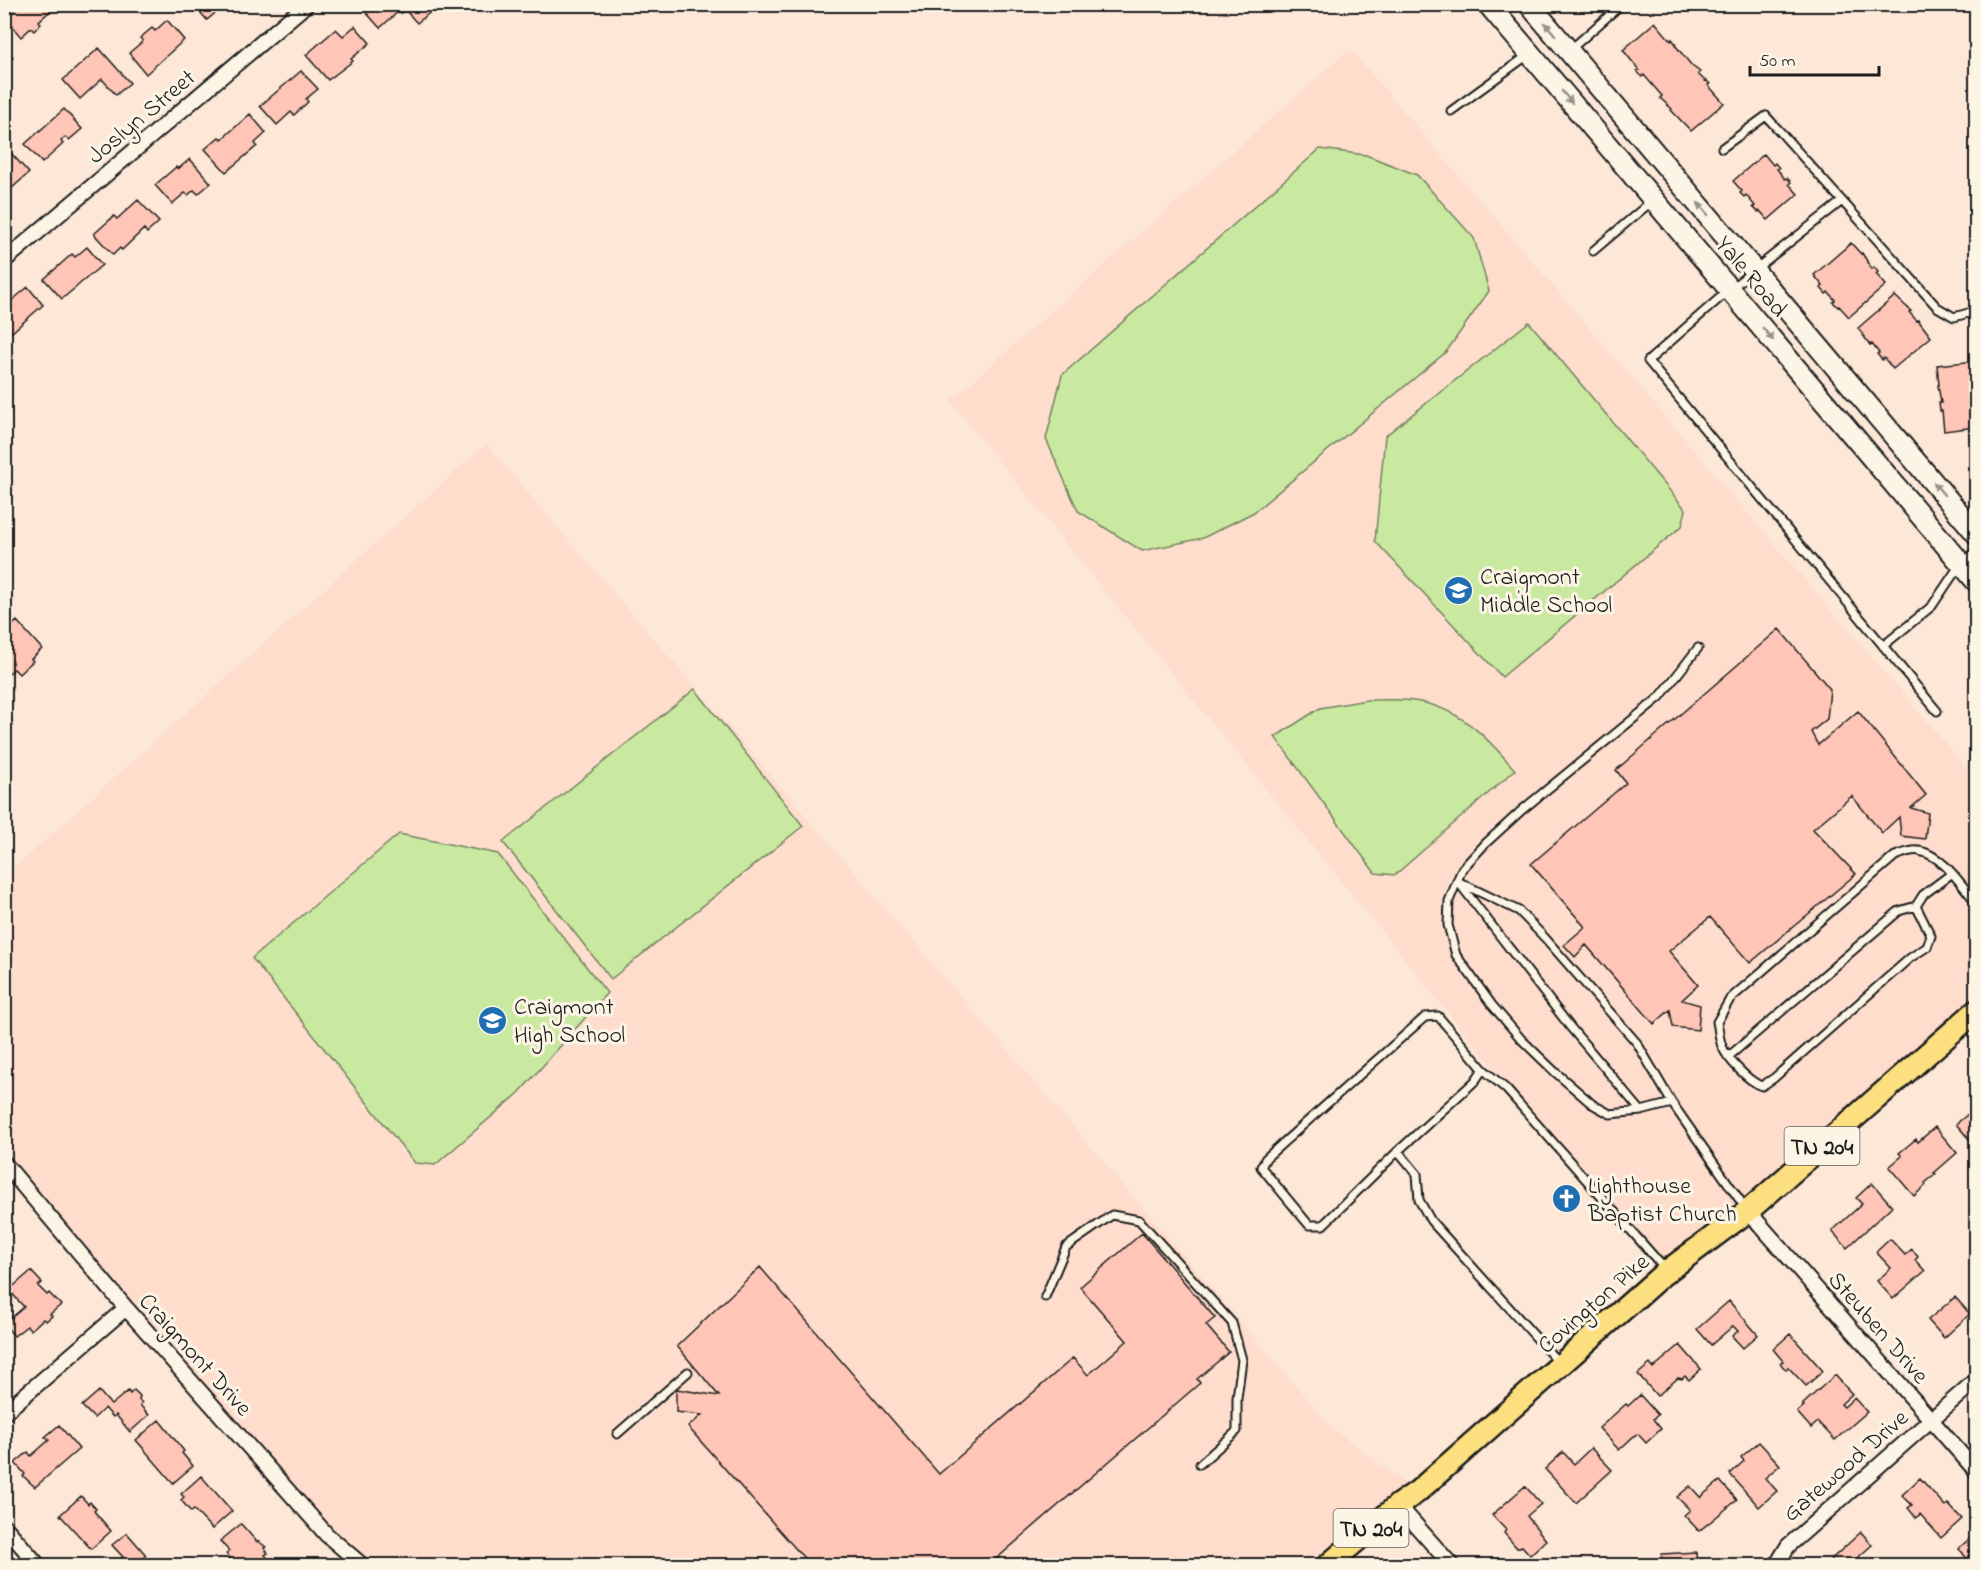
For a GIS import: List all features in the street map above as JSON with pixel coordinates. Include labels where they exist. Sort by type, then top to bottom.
[{"type":"main road","name":"Yale Road","points":[[1488,4],[1730,290],[1969,558],[1977,581]]},
{"type":"main road","name":"Yale Road","points":[[1529,4],[1977,533]]},
{"type":"main road","name":"Covington Pike","points":[[1327,1566],[1398,1505],[1417,1492],[1667,1271],[1748,1211],[1977,1011]]},
{"type":"street","name":"Joslyn Street","points":[[4,261],[307,4]]},
{"type":"street","name":"Craigmont Drive","points":[[4,1163],[126,1308],[327,1535],[363,1566]]},
{"type":"street","name":"Steuben Drive","points":[[1748,1211],[1977,1472]]},
{"type":"street","points":[[4,1413],[126,1308]]},
{"type":"street","name":"Gatewood Drive","points":[[1776,1566],[1788,1546],[1977,1380]]},
{"type":"street","points":[[1398,1505],[1452,1566]]},
{"type":"street","points":[[4,1526],[39,1566]]},
{"type":"lane","points":[[1569,51],[1622,4]]},
{"type":"lane","points":[[1451,111],[1530,54]]},
{"type":"lane","points":[[1722,148],[1766,116],[1937,307],[1954,317],[1977,311]]},
{"type":"lane","points":[[1593,251],[1653,200]]},
{"type":"lane","points":[[1842,201],[1730,290],[1648,361],[1937,711]]},
{"type":"lane","points":[[1883,646],[1932,606],[1969,558]]},
{"type":"lane","points":[[1672,1103],[1641,1111],[1610,1114],[1592,1104],[1522,1040],[1492,1005],[1455,955],[1448,926],[1449,901],[1462,869],[1486,843],[1522,810],[1660,697],[1698,648]]},
{"type":"lane","points":[[1916,906],[1930,936],[1927,947],[1910,958],[1774,1078],[1762,1086],[1754,1083],[1728,1057],[1722,1046],[1717,1022],[1730,999],[1895,856],[1917,850],[1931,856],[1977,902]]},
{"type":"lane","points":[[1728,1057],[1899,911],[1916,906],[1923,895],[1951,874]]},
{"type":"lane","points":[[1457,881],[1519,911],[1545,938],[1637,1043],[1672,1103],[1748,1211]]},
{"type":"lane","points":[[1457,881],[1571,1028],[1641,1111]]},
{"type":"lane","points":[[1483,1069],[1475,1081],[1323,1225],[1309,1225],[1261,1167],[1266,1158],[1425,1017],[1438,1016],[1483,1069],[1506,1089],[1667,1271]]},
{"type":"lane","points":[[1398,1152],[1417,1174],[1419,1200],[1431,1221],[1561,1365]]},
{"type":"lane","points":[[1045,1297],[1066,1247],[1112,1215],[1139,1220],[1232,1323],[1242,1360],[1236,1398],[1237,1431],[1200,1464]]},
{"type":"lane","points":[[617,1434],[688,1372]]},
{"type":"shaded area","name":"Craigmont Middle School","points":[[1350,49],[1976,779],[1976,1011],[1662,1275],[950,401]]},
{"type":"shaded area","name":"Craigmont High School","points":[[486,444],[1332,1428],[1417,1492],[1327,1565],[363,1565],[5,1163],[4,877]]},
{"type":"green space","points":[[1320,149],[1366,155],[1417,175],[1474,238],[1489,291],[1446,352],[1254,512],[1203,538],[1142,551],[1078,511],[1046,439],[1062,375]]},
{"type":"green space","points":[[1529,322],[1686,510],[1682,526],[1502,677],[1375,541],[1385,436]]},
{"type":"green space","points":[[695,689],[803,826],[611,979],[503,842]]},
{"type":"green space","points":[[1367,700],[1414,701],[1445,710],[1483,735],[1515,770],[1395,875],[1375,873],[1275,737],[1320,708]]},
{"type":"green space","points":[[399,834],[498,854],[607,993],[519,1093],[435,1165],[415,1163],[252,958]]},
{"type":"building","points":[[20,4],[58,4],[39,21],[41,24],[34,31],[31,28],[21,37],[5,18]]},
{"type":"building","points":[[193,4],[219,4],[220,9],[207,20]]},
{"type":"building","points":[[370,4],[428,4],[433,10],[417,23],[406,11],[401,13],[399,11],[380,28],[364,10]]},
{"type":"building","points":[[167,20],[184,40],[146,74],[129,53],[143,41],[140,38],[152,28],[155,31]]},
{"type":"building","points":[[1655,22],[1671,41],[1672,39],[1692,66],[1700,72],[1698,74],[1710,84],[1708,85],[1724,103],[1691,131],[1660,98],[1662,96],[1644,75],[1642,77],[1623,50]]},
{"type":"building","points":[[355,26],[370,43],[351,59],[353,61],[328,80],[306,55],[336,29],[343,36]]},
{"type":"building","points":[[4,36],[13,58],[4,61]]},
{"type":"building","points":[[99,48],[130,83],[116,95],[102,79],[80,99],[63,80]]},
{"type":"building","points":[[301,71],[318,89],[306,99],[308,102],[294,115],[291,112],[277,125],[260,106]]},
{"type":"building","points":[[64,109],[82,129],[69,140],[65,137],[61,141],[63,144],[42,163],[25,144]]},
{"type":"building","points":[[250,114],[266,133],[255,143],[257,146],[226,172],[205,149],[219,137],[222,139]]},
{"type":"building","points":[[10,152],[29,173],[4,195],[4,157]]},
{"type":"building","points":[[1764,154],[1773,165],[1775,163],[1779,168],[1777,169],[1785,179],[1791,182],[1789,184],[1798,194],[1768,220],[1753,207],[1755,206],[1746,195],[1744,197],[1740,193],[1742,191],[1733,181]]},
{"type":"building","points":[[190,159],[211,183],[198,194],[194,190],[188,195],[185,193],[172,204],[155,185],[176,167],[178,169]]},
{"type":"building","points":[[138,200],[159,222],[147,233],[144,229],[122,250],[120,248],[113,255],[94,234],[114,216],[117,219]]},
{"type":"building","points":[[1851,243],[1862,253],[1872,269],[1874,267],[1878,272],[1876,274],[1886,285],[1849,317],[1833,302],[1835,300],[1828,292],[1826,294],[1821,288],[1823,286],[1814,275]]},
{"type":"building","points":[[87,247],[102,265],[62,299],[44,279],[72,254],[75,257]]},
{"type":"building","points":[[28,287],[43,305],[4,339],[4,307]]},
{"type":"building","points":[[1895,296],[1911,311],[1909,312],[1931,337],[1893,369],[1884,358],[1882,360],[1858,328]]},
{"type":"building","points":[[1976,361],[1976,427],[1944,431],[1939,403],[1941,403],[1937,365]]},
{"type":"building","points":[[17,621],[42,649],[19,674],[14,669],[4,677],[4,633]]},
{"type":"building","points":[[1779,629],[1830,689],[1827,719],[1811,732],[1818,745],[1858,711],[1926,795],[1911,808],[1928,813],[1925,839],[1901,836],[1899,817],[1882,833],[1852,796],[1813,829],[1856,874],[1750,963],[1710,917],[1669,951],[1698,985],[1682,1000],[1700,1005],[1698,1030],[1673,1027],[1670,1010],[1654,1024],[1586,945],[1575,957],[1564,945],[1585,927],[1531,864],[1626,783],[1616,770]]},
{"type":"building","points":[[1968,1114],[1972,1119],[1976,1116],[1976,1147],[1956,1124]]},
{"type":"building","points":[[1935,1127],[1957,1153],[1934,1173],[1936,1174],[1914,1196],[1889,1167],[1902,1156],[1899,1153],[1916,1139],[1918,1142]]},
{"type":"building","points":[[1872,1183],[1892,1206],[1847,1248],[1832,1231],[1862,1204],[1856,1198]]},
{"type":"building","points":[[1142,1233],[1215,1318],[1206,1325],[1229,1352],[1197,1379],[1200,1383],[988,1566],[811,1566],[688,1427],[702,1415],[676,1412],[676,1389],[719,1396],[677,1346],[760,1267],[939,1474],[1073,1358],[1088,1375],[1127,1341],[1080,1287]]},
{"type":"building","points":[[1890,1239],[1905,1255],[1912,1249],[1918,1257],[1915,1260],[1925,1271],[1893,1299],[1877,1281],[1891,1268],[1876,1252]]},
{"type":"building","points":[[31,1271],[42,1283],[38,1286],[61,1305],[50,1314],[52,1316],[46,1321],[43,1319],[31,1330],[27,1326],[14,1336],[4,1324],[24,1307],[9,1290]]},
{"type":"building","points":[[1955,1297],[1970,1314],[1944,1338],[1928,1320]]},
{"type":"building","points":[[1729,1301],[1758,1335],[1743,1348],[1732,1336],[1738,1331],[1733,1326],[1711,1345],[1697,1329]]},
{"type":"building","points":[[1790,1334],[1823,1371],[1806,1386],[1788,1367],[1786,1370],[1780,1363],[1783,1361],[1773,1349]]},
{"type":"building","points":[[1680,1345],[1701,1369],[1689,1380],[1685,1376],[1682,1379],[1678,1378],[1657,1396],[1638,1374],[1650,1364],[1653,1368]]},
{"type":"building","points":[[1835,1375],[1852,1394],[1841,1404],[1844,1407],[1854,1398],[1867,1412],[1835,1440],[1818,1422],[1811,1428],[1797,1412]]},
{"type":"building","points":[[134,1390],[140,1396],[139,1400],[142,1403],[140,1405],[149,1415],[130,1432],[116,1415],[113,1417],[105,1408],[94,1418],[82,1406],[99,1391],[111,1405],[128,1391],[130,1394]]},
{"type":"building","points":[[1640,1395],[1658,1415],[1653,1419],[1661,1429],[1646,1443],[1638,1434],[1635,1435],[1619,1450],[1599,1428]]},
{"type":"building","points":[[159,1420],[193,1466],[173,1483],[136,1440]]},
{"type":"building","points":[[59,1425],[79,1449],[35,1487],[23,1476],[25,1474],[15,1463],[28,1452],[31,1456],[49,1440],[45,1437]]},
{"type":"building","points":[[1759,1442],[1780,1465],[1765,1478],[1777,1491],[1759,1507],[1730,1474],[1744,1461],[1741,1457]]},
{"type":"building","points":[[1591,1448],[1612,1470],[1576,1503],[1545,1469],[1563,1452],[1574,1464]]},
{"type":"building","points":[[201,1476],[232,1511],[212,1529],[194,1510],[191,1512],[181,1500],[184,1497],[181,1494]]},
{"type":"building","points":[[1920,1478],[1945,1506],[1948,1504],[1962,1519],[1941,1538],[1920,1514],[1916,1518],[1908,1508],[1912,1505],[1902,1495]]},
{"type":"building","points":[[1720,1481],[1737,1500],[1699,1531],[1684,1515],[1690,1510],[1677,1497],[1690,1486],[1701,1498]]},
{"type":"building","points":[[1525,1486],[1541,1504],[1527,1516],[1546,1540],[1530,1555],[1522,1546],[1517,1548],[1504,1533],[1506,1530],[1492,1515]]},
{"type":"building","points":[[81,1496],[96,1509],[94,1511],[111,1531],[91,1549],[60,1515]]},
{"type":"building","points":[[241,1524],[257,1542],[266,1547],[264,1548],[268,1553],[265,1555],[274,1566],[241,1566],[226,1554],[229,1551],[220,1541]]},
{"type":"building","points":[[1861,1532],[1872,1545],[1854,1561],[1851,1558],[1846,1563],[1850,1565],[1824,1566]]},
{"type":"building","points":[[127,1533],[146,1555],[143,1558],[150,1566],[112,1566],[123,1557],[112,1545]]},
{"type":"building","points":[[1975,1534],[1976,1566],[1972,1566],[1959,1548]]},
{"type":"building","points":[[1696,1552],[1697,1566],[1663,1566],[1662,1554]]},
{"type":"place","name":"Craigmont Middle School","points":[[1459,590]]},
{"type":"place","name":"Craigmont High School","points":[[493,1020]]},
{"type":"place","name":"Lighthouse Baptist Church","points":[[1567,1199]]}]
